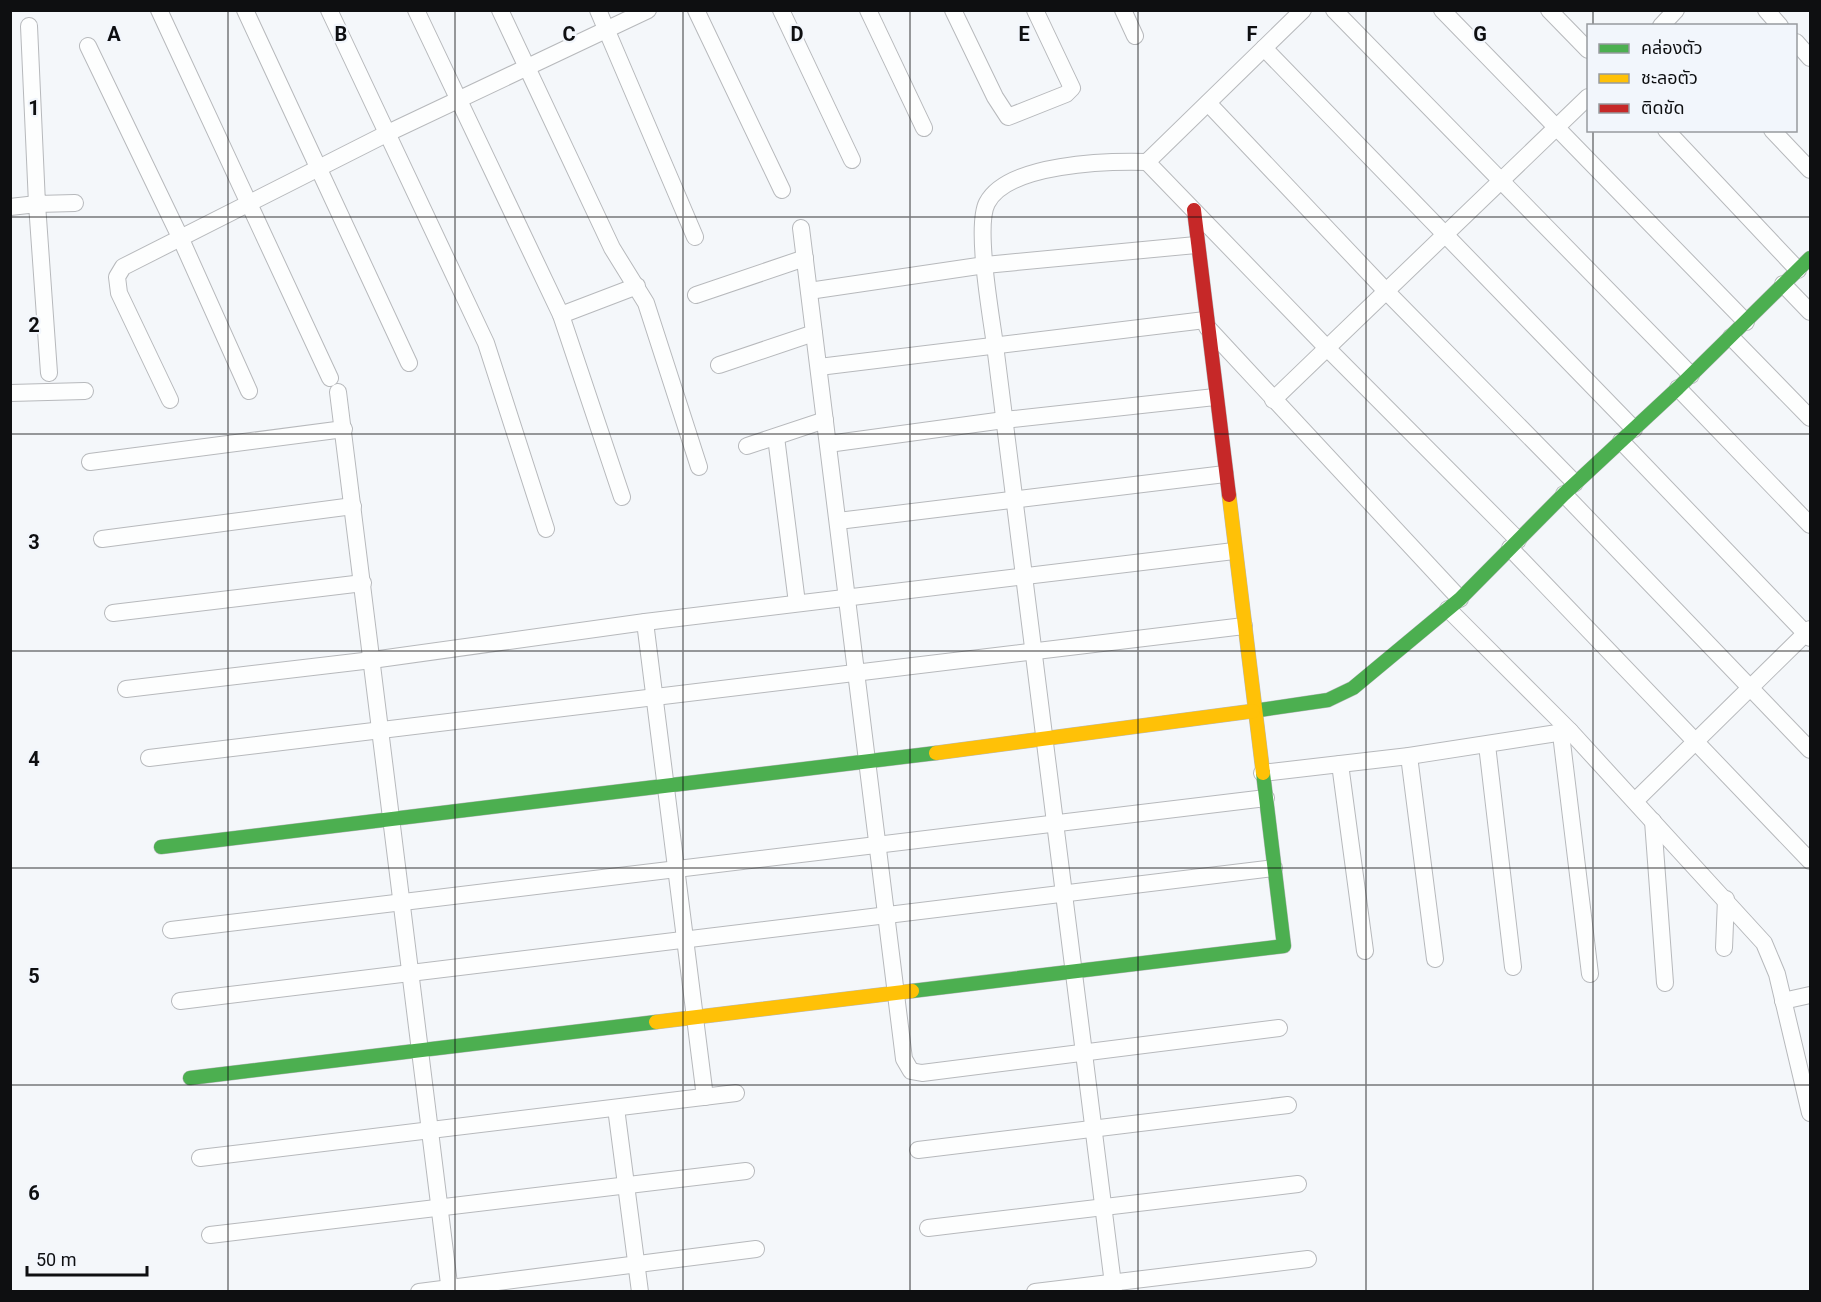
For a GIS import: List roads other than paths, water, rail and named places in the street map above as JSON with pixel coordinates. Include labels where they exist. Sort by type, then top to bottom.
[{"type":"street","points":[[159,10],[334,385],[344,429],[379,732],[450,1289]]},
{"type":"street","points":[[245,10],[409,363]]},
{"type":"street","points":[[329,10],[486,343],[546,529]]},
{"type":"street","points":[[416,10],[561,315],[622,497]]},
{"type":"street","points":[[500,10],[619,263],[637,285],[646,303],[699,467]]},
{"type":"street","points":[[598,10],[695,237]]},
{"type":"street","points":[[170,400],[116,284],[118,272],[123,267],[319,170],[388,133],[648,10]]},
{"type":"street","points":[[696,10],[782,190]]},
{"type":"street","points":[[781,10],[852,160]]},
{"type":"street","points":[[868,10],[924,128]]},
{"type":"street","points":[[954,10],[995,97],[1008,117],[1066,94],[1072,88],[1035,10]]},
{"type":"street","points":[[1123,10],[1135,36]]},
{"type":"street","points":[[1114,1287],[994,345],[986,265],[984,215],[987,204],[1005,186],[1025,175],[1097,163],[1147,162],[1304,10]]},
{"type":"street","points":[[1334,10],[1690,375]]},
{"type":"street","points":[[1442,10],[1746,322]]},
{"type":"street","points":[[1549,10],[1587,49]]},
{"type":"street","points":[[1766,10],[1778,24]]},
{"type":"street","points":[[29,26],[37,204],[49,373]]},
{"type":"street","points":[[1797,43],[1810,58]]},
{"type":"street","points":[[88,46],[180,237],[249,391]]},
{"type":"street","points":[[1264,48],[1634,429]]},
{"type":"street","points":[[1273,400],[1587,98]]},
{"type":"street","points":[[1208,103],[1570,488],[1810,750]]},
{"type":"street","points":[[1668,132],[1798,270]]},
{"type":"street","points":[[1774,132],[1810,170]]},
{"type":"street","points":[[1147,162],[1514,544],[1810,861]]},
{"type":"street","points":[[10,207],[75,203]]},
{"type":"street","points":[[190,1078],[1284,946],[1262,773],[1257,710],[1234,551],[1196,245],[1194,210]]},
{"type":"street","points":[[801,228],[898,993],[904,1059],[911,1071],[922,1073],[1279,1028]]},
{"type":"street","points":[[809,291],[986,265],[1196,245]]},
{"type":"street","points":[[696,295],[805,258]]},
{"type":"street","points":[[161,847],[391,821],[1045,740],[1328,700],[1353,688],[1454,604],[1570,488],[1678,388],[1810,258]]},
{"type":"street","points":[[1783,284],[1810,312]]},
{"type":"street","points":[[561,315],[637,285]]},
{"type":"street","points":[[819,367],[994,345],[1206,323]]},
{"type":"street","points":[[1206,323],[1565,733],[1635,801],[1764,943],[1772,958],[1808,1088],[1810,1113]]},
{"type":"street","points":[[719,365],[814,333]]},
{"type":"street","points":[[1731,337],[1810,418]]},
{"type":"street","points":[[1678,388],[1810,525]]},
{"type":"street","points":[[10,393],[85,391]]},
{"type":"street","points":[[828,444],[1004,420],[1215,397]]},
{"type":"street","points":[[747,446],[825,420]]},
{"type":"street","points":[[90,462],[344,429]]},
{"type":"street","points":[[776,436],[797,603]]},
{"type":"street","points":[[1621,441],[1809,633],[1750,686],[1635,801]]},
{"type":"street","points":[[838,521],[1225,474]]},
{"type":"street","points":[[102,539],[353,506]]},
{"type":"street","points":[[126,689],[372,660],[797,603],[1234,551]]},
{"type":"street","points":[[113,613],[363,583]]},
{"type":"street","points":[[645,622],[705,1097]]},
{"type":"street","points":[[150,758],[1244,626]]},
{"type":"street","points":[[1262,773],[1409,756],[1565,733]]},
{"type":"street","points":[[1565,733],[1590,974]]},
{"type":"street","points":[[1487,745],[1513,967]]},
{"type":"street","points":[[1409,756],[1435,959]]},
{"type":"street","points":[[1340,764],[1365,951]]},
{"type":"street","points":[[171,930],[1266,798]]},
{"type":"street","points":[[1653,821],[1665,983]]},
{"type":"street","points":[[180,1001],[410,975],[1274,868]]},
{"type":"street","points":[[1724,948],[1726,899]]},
{"type":"street","points":[[1783,1000],[1810,995]]},
{"type":"street","points":[[200,1158],[430,1132],[736,1093]]},
{"type":"street","points":[[918,1150],[1288,1105]]},
{"type":"street","points":[[616,1108],[640,1292]]},
{"type":"street","points":[[210,1235],[746,1171]]},
{"type":"street","points":[[928,1228],[1298,1184]]},
{"type":"street","points":[[419,1292],[756,1249]]},
{"type":"street","points":[[1035,1292],[1114,1287],[1308,1259]]}]
